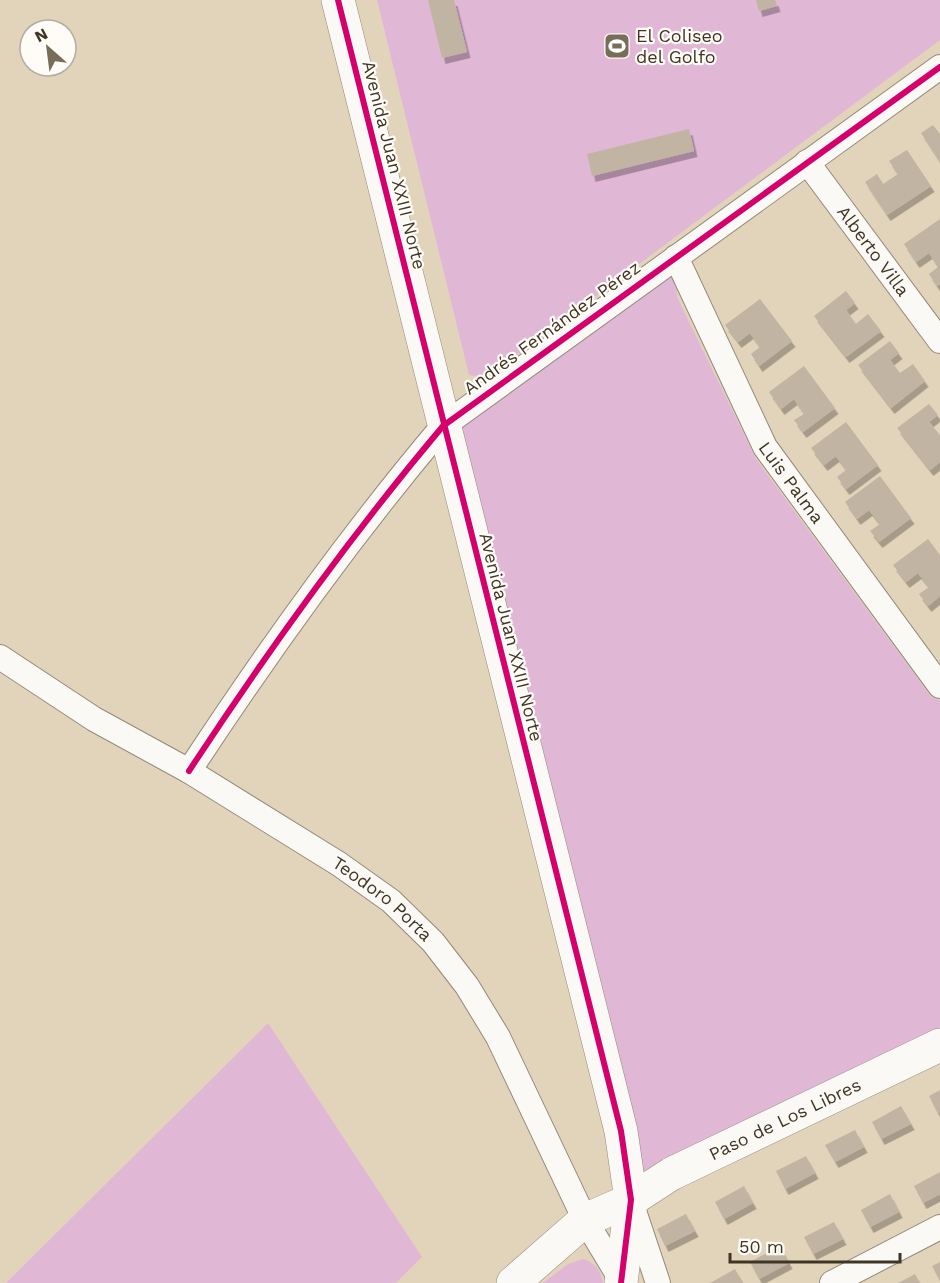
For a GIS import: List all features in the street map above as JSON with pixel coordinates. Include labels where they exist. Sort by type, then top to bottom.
[{"type":"street","name":"Avenida Juan XXIII Norte","points":[[338,0],[442,426],[621,1131],[631,1200],[621,1281]]},
{"type":"street","name":"Andrés Fernández Pérez","points":[[189,771],[253,673],[442,426],[940,67]]},
{"type":"street","name":"Alberto Villa","points":[[807,162],[940,341]]},
{"type":"street","name":"Luis Palma","points":[[676,257],[765,447],[940,687]]},
{"type":"street","name":"Teodoro Porta","points":[[0,657],[94,719],[189,771],[339,864],[391,901],[433,942],[467,986],[498,1037],[585,1220],[621,1281]]},
{"type":"street","name":"Paso de Los Libres","points":[[513,1283],[585,1220],[631,1200],[671,1174],[940,1045]]},
{"type":"street","points":[[631,1200],[658,1283]]},
{"type":"street","points":[[832,1283],[940,1227]]},
{"type":"shaded area","points":[[377,0],[940,0],[940,40],[486,378],[469,375]]},
{"type":"shaded area","points":[[676,257],[677,297],[756,459],[932,698],[940,700],[940,1047],[631,1200],[443,426]]},
{"type":"shaded area","points":[[268,1023],[422,1257],[396,1283],[6,1283]]},
{"type":"shaded area","points":[[583,1259],[597,1268],[603,1283],[543,1283],[568,1264]]},
{"type":"building","points":[[428,0],[454,0],[467,52],[442,58]]},
{"type":"building","points":[[756,0],[775,0],[777,6],[759,11]]},
{"type":"building","points":[[933,125],[940,134],[940,162],[921,133]]},
{"type":"building","points":[[689,129],[694,151],[592,176],[587,154]]},
{"type":"building","points":[[907,150],[931,186],[887,215],[865,182],[877,174],[883,184],[898,174],[889,161]]},
{"type":"building","points":[[940,219],[940,284],[937,286],[929,274],[938,267],[929,253],[916,262],[904,244]]},
{"type":"building","points":[[846,291],[855,303],[846,310],[856,324],[868,314],[881,331],[846,357],[814,316]]},
{"type":"building","points":[[760,299],[792,341],[759,366],[751,354],[760,347],[750,333],[738,342],[725,325]]},
{"type":"building","points":[[890,341],[899,353],[890,360],[900,373],[913,364],[925,381],[891,408],[858,365]]},
{"type":"building","points":[[804,366],[835,408],[803,432],[794,420],[804,414],[794,399],[781,409],[769,392]]},
{"type":"building","points":[[929,404],[938,415],[929,422],[940,435],[940,462],[930,470],[897,428]]},
{"type":"building","points":[[846,422],[878,465],[846,489],[837,477],[846,470],[836,456],[824,465],[811,448]]},
{"type":"building","points":[[880,476],[911,518],[879,542],[870,531],[880,524],[869,510],[857,519],[845,502]]},
{"type":"building","points":[[928,539],[940,555],[940,596],[928,606],[919,594],[929,587],[918,573],[906,582],[893,565]]},
{"type":"building","points":[[940,1090],[940,1112],[938,1114],[929,1096]]},
{"type":"building","points":[[901,1106],[911,1124],[881,1139],[872,1122]]},
{"type":"building","points":[[855,1130],[864,1147],[835,1162],[825,1145]]},
{"type":"building","points":[[806,1156],[815,1173],[785,1189],[776,1171]]},
{"type":"building","points":[[940,1172],[940,1194],[923,1203],[914,1186]]},
{"type":"building","points":[[744,1186],[753,1203],[724,1219],[715,1202]]},
{"type":"building","points":[[890,1194],[899,1212],[870,1227],[861,1210]]},
{"type":"building","points":[[686,1214],[695,1231],[665,1246],[657,1229]]},
{"type":"building","points":[[834,1222],[843,1239],[813,1254],[804,1237]]},
{"type":"building","points":[[780,1246],[789,1263],[759,1279],[750,1262]]},
{"type":"building","points":[[940,1262],[940,1281],[932,1266]]},
{"type":"building","points":[[735,1269],[743,1283],[710,1283]]},
{"type":"building","points":[[915,1274],[920,1283],[898,1283]]},
{"type":"cycle path","points":[[338,0],[621,1131],[631,1200],[621,1283]]},
{"type":"cycle path","points":[[189,771],[311,595],[375,509],[443,426],[940,67]]},
{"type":"place","name":"El Coliseo del Golfo","points":[[617,46]]}]
